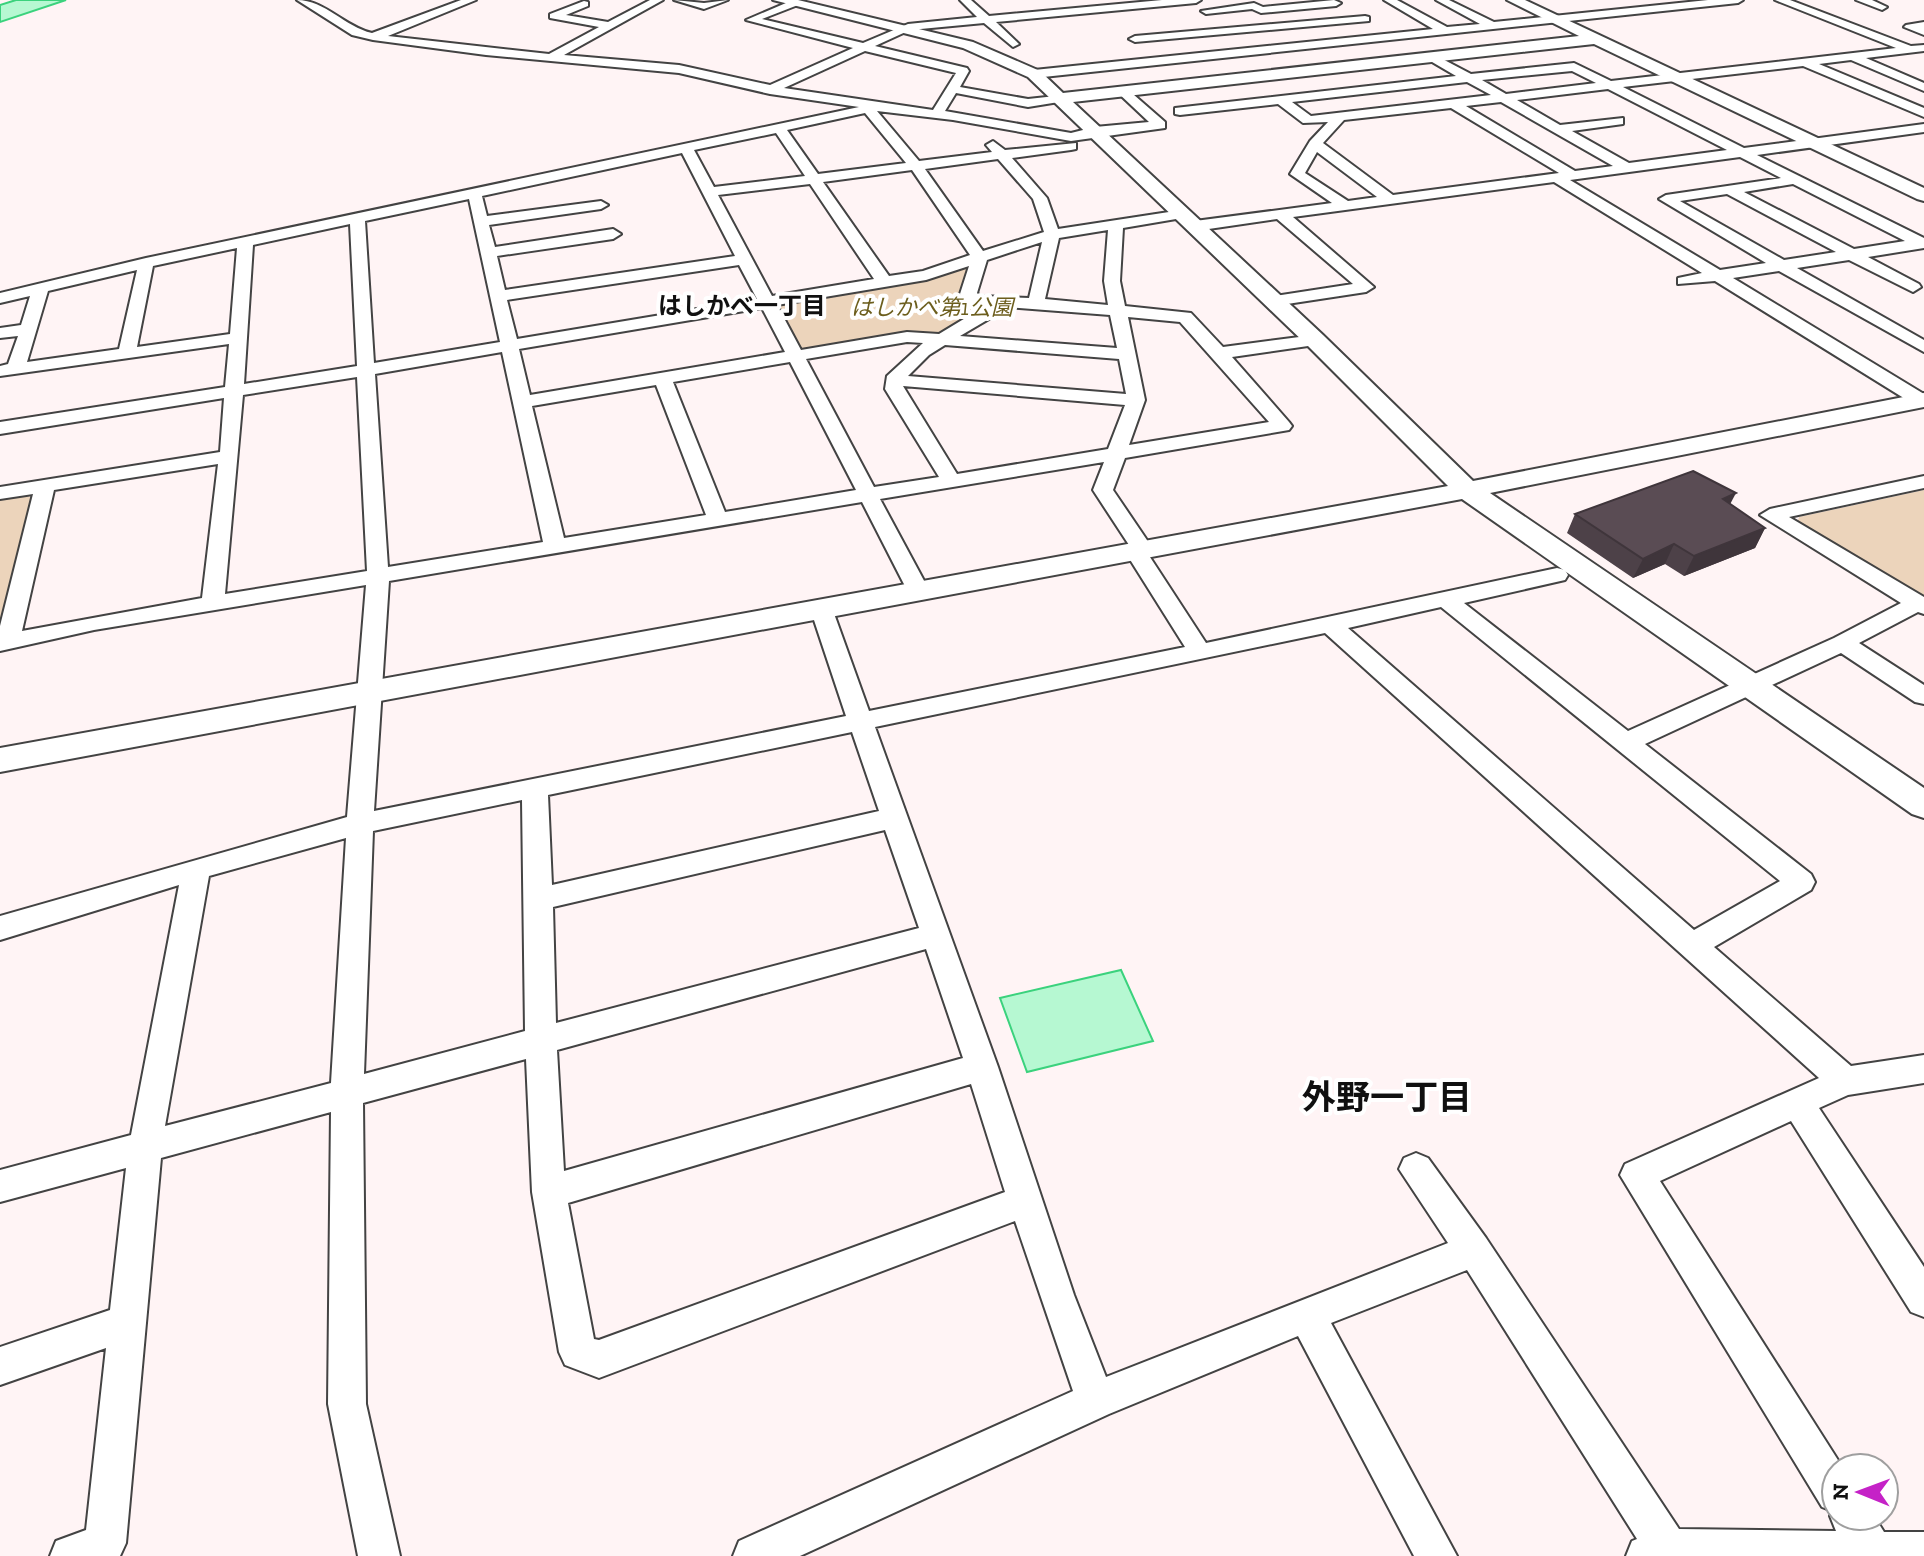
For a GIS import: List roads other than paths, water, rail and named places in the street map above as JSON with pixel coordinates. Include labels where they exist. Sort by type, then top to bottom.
[{"type":"street","points":[[302,0],[356,33],[373,37],[679,69],[770,90],[875,108],[937,114],[1071,137],[1100,136]]},
{"type":"street","points":[[373,37],[471,0]]},
{"type":"street","points":[[562,0],[590,5],[554,16],[610,26]]},
{"type":"street","points":[[552,57],[658,0]]},
{"type":"street","points":[[679,0],[704,6],[723,0]]},
{"type":"street","points":[[937,114],[976,55],[1013,44],[965,0]]},
{"type":"street","points":[[770,90],[905,29],[1193,0],[1265,50]]},
{"type":"street","points":[[1389,0],[1446,31]]},
{"type":"street","points":[[1441,0],[1493,26]]},
{"type":"street","points":[[1514,0],[1812,143],[1920,190]]},
{"type":"street","points":[[1594,0],[1623,13]]},
{"type":"street","points":[[1034,74],[1737,0]]},
{"type":"street","points":[[1780,0],[1913,49],[1924,58]]},
{"type":"street","points":[[1861,0],[1882,7]]},
{"type":"street","points":[[1192,14],[1334,1],[1395,36]]},
{"type":"street","points":[[963,71],[751,20],[787,2],[985,51],[1034,74],[1315,340],[1467,490],[1924,805]]},
{"type":"street","points":[[609,8],[635,12]]},
{"type":"street","points":[[1135,39],[1365,19]]},
{"type":"street","points":[[1324,24],[1353,41]]},
{"type":"street","points":[[1924,25],[1910,27],[1924,32]]},
{"type":"street","points":[[1124,30],[1164,60]]},
{"type":"street","points":[[1000,33],[1014,31]]},
{"type":"street","points":[[952,89],[1028,103],[1595,39]]},
{"type":"street","points":[[1334,43],[1369,64]]},
{"type":"street","points":[[1281,100],[1308,120],[1913,49]]},
{"type":"street","points":[[1851,56],[1924,87]]},
{"type":"street","points":[[1431,57],[1625,167]]},
{"type":"street","points":[[1147,62],[1176,85]]},
{"type":"street","points":[[1803,62],[1924,113]]},
{"type":"street","points":[[1180,111],[1574,67],[1922,243]]},
{"type":"street","points":[[1283,73],[1315,96]]},
{"type":"street","points":[[711,192],[1001,154],[1160,125],[1122,91]]},
{"type":"street","points":[[1454,104],[1718,276],[1923,400]]},
{"type":"street","points":[[483,221],[593,188],[687,150],[875,108]]},
{"type":"street","points":[[875,108],[980,258]]},
{"type":"street","points":[[1340,117],[1315,144],[1297,174],[1346,206]]},
{"type":"street","points":[[971,120],[1040,198],[1052,234],[1036,303]]},
{"type":"street","points":[[1558,129],[1618,121]]},
{"type":"street","points":[[779,128],[884,281]]},
{"type":"street","points":[[0,428],[512,346],[926,275],[1052,234],[1116,223],[1281,215],[1625,167],[1920,131]]},
{"type":"street","points":[[1315,144],[1390,200]]},
{"type":"street","points":[[687,150],[918,590]]},
{"type":"street","points":[[1793,180],[1666,199],[1924,347]]},
{"type":"street","points":[[0,298],[146,263],[475,195],[593,188]]},
{"type":"street","points":[[593,188],[621,255]]},
{"type":"street","points":[[1730,190],[1913,287]]},
{"type":"street","points":[[475,195],[512,346],[555,546]]},
{"type":"street","points":[[1274,301],[1366,287],[1281,215]]},
{"type":"street","points":[[357,220],[378,576],[360,824],[347,1091],[347,1404],[379,1556]]},
{"type":"street","points":[[1116,223],[1112,281],[1136,400],[1103,490],[1199,651]]},
{"type":"street","points":[[213,604],[229,456],[245,243]]},
{"type":"street","points":[[1684,281],[1922,243]]},
{"type":"street","points":[[490,252],[745,259]]},
{"type":"street","points":[[500,296],[621,255]]},
{"type":"street","points":[[893,380],[923,351],[988,312],[968,294],[980,258]]},
{"type":"street","points":[[127,354],[146,263]]},
{"type":"street","points":[[8,370],[29,329],[41,288]]},
{"type":"street","points":[[45,485],[4,642],[555,546],[1282,426],[1185,317],[1036,303],[977,301]]},
{"type":"street","points":[[0,333],[29,329]]},
{"type":"street","points":[[524,402],[907,337],[1127,354]]},
{"type":"street","points":[[8,370],[238,338]]},
{"type":"street","points":[[1219,353],[1315,340]]},
{"type":"street","points":[[662,378],[718,520]]},
{"type":"street","points":[[893,380],[1136,400]]},
{"type":"street","points":[[893,380],[894,389],[952,482]]},
{"type":"street","points":[[0,760],[1467,490],[1923,400]]},
{"type":"street","points":[[0,493],[229,456]]},
{"type":"street","points":[[1921,605],[1770,515],[1924,482]]},
{"type":"street","points":[[0,928],[360,824],[1330,625],[1557,575]]},
{"type":"street","points":[[1446,600],[1801,882],[1692,945]]},
{"type":"street","points":[[1625,743],[1921,605]]},
{"type":"street","points":[[821,608],[892,818],[982,1067],[1056,1295],[1096,1400]]},
{"type":"street","points":[[1330,625],[1845,1081]]},
{"type":"street","points":[[1842,643],[1924,696]]},
{"type":"street","points":[[535,788],[541,899],[541,1040],[549,1192],[578,1352],[599,1359],[1025,1201]]},
{"type":"street","points":[[541,899],[892,818]]},
{"type":"street","points":[[71,1556],[105,1543],[145,1148],[196,869]]},
{"type":"street","points":[[0,1186],[935,935]]},
{"type":"street","points":[[549,1192],[982,1067]]},
{"type":"street","points":[[1820,1467],[1637,1175],[1845,1081],[1924,1069]]},
{"type":"street","points":[[1798,1104],[1924,1299]]},
{"type":"street","points":[[1416,1169],[1474,1250],[1658,1553],[1924,1553]]},
{"type":"street","points":[[754,1556],[1096,1400],[1306,1314],[1474,1250]]},
{"type":"street","points":[[1306,1314],[1436,1556]]},
{"type":"street","points":[[0,1366],[128,1322]]},
{"type":"street","points":[[1860,1532],[1874,1554]]},
{"type":"district","name":"はしかべ一丁目","points":[[742,305]]},
{"type":"district","name":"外野一丁目","points":[[1387,1097]]},
{"type":"park label","name":"はしかべ第1公園","points":[[932,307]]}]
